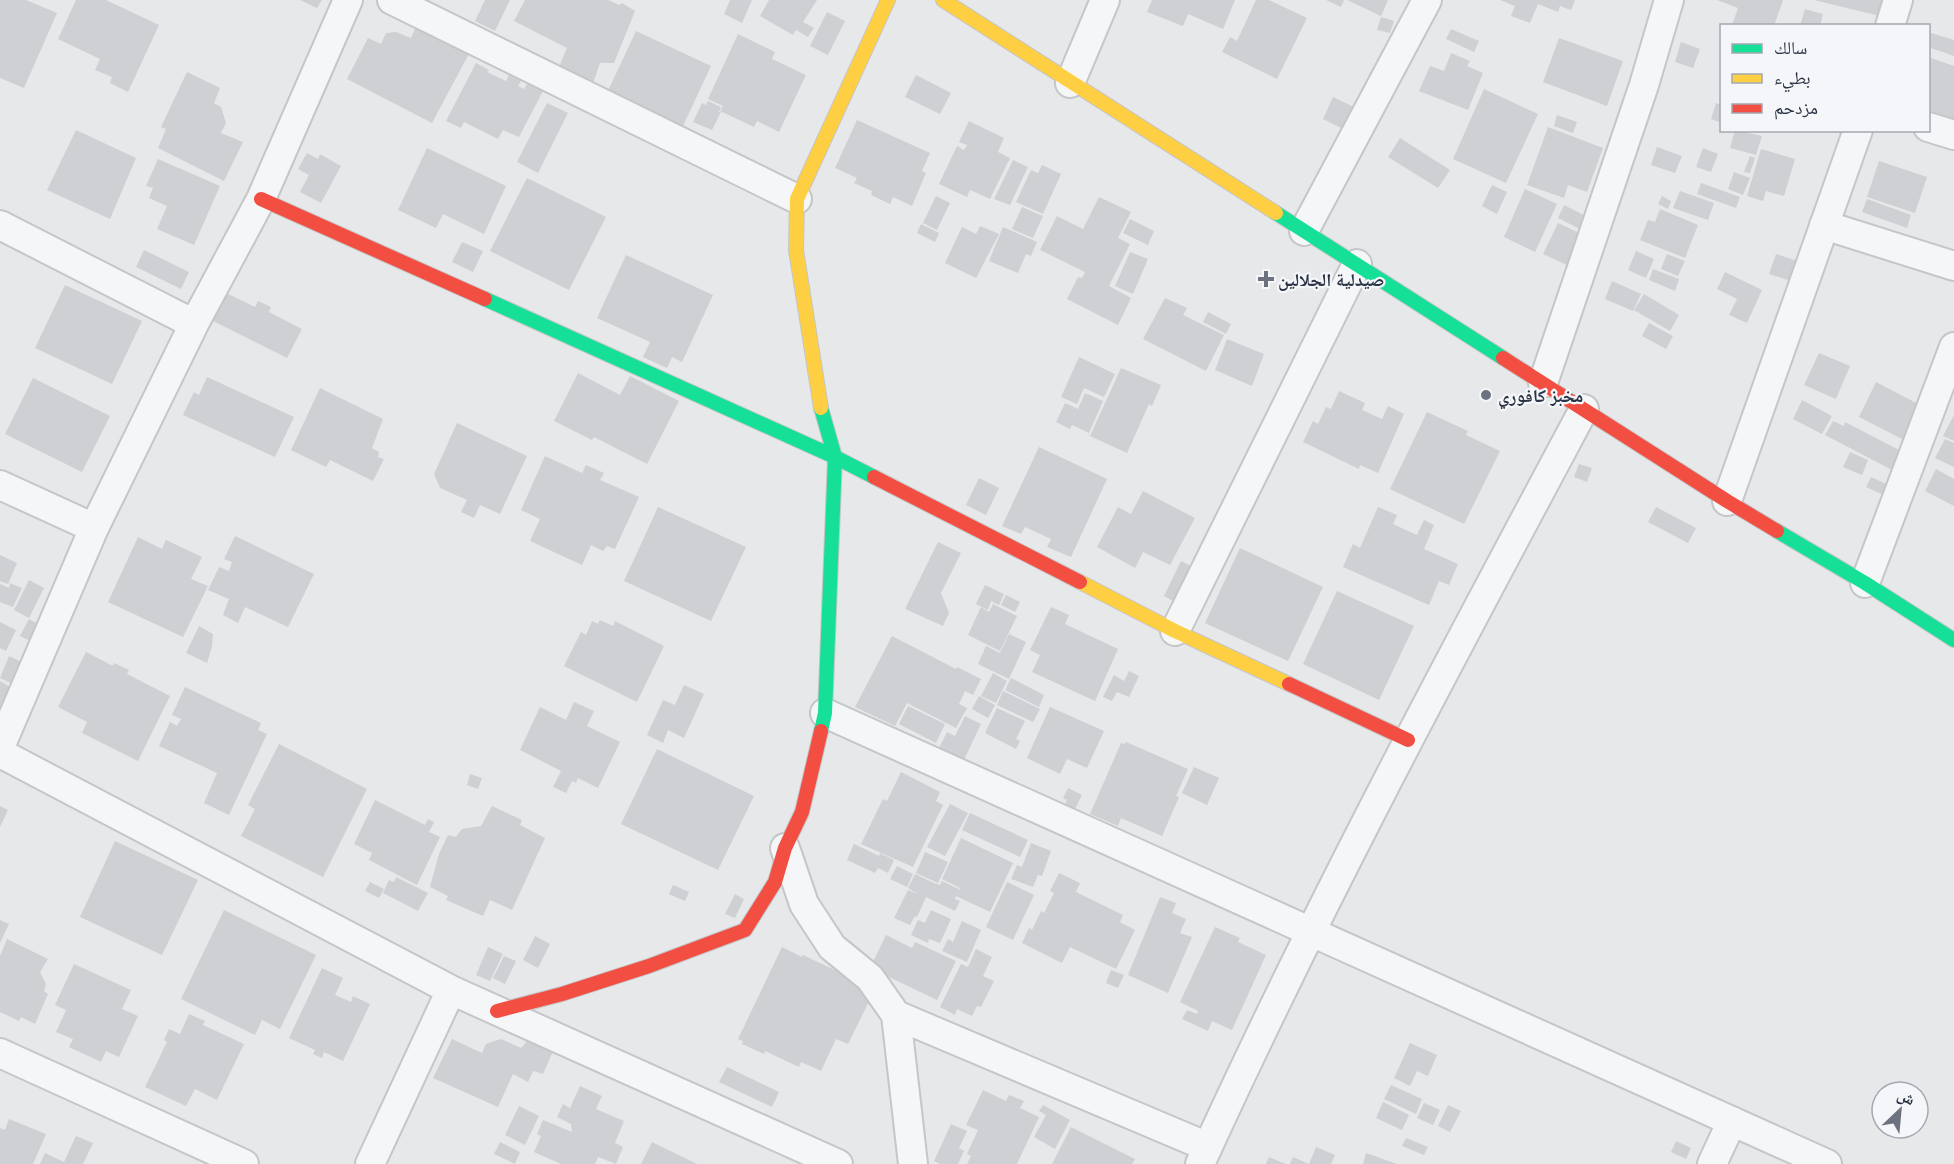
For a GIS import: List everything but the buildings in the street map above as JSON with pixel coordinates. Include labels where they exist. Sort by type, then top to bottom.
[{"type":"street","points":[[0,747],[94,528],[194,324],[261,199],[348,0]]},
{"type":"street","points":[[392,0],[797,199]]},
{"type":"street","points":[[497,1011],[562,994],[649,966],[745,930],[775,882],[786,848],[802,812],[825,712],[835,457],[818,398],[796,250],[797,199],[888,0]]},
{"type":"street","points":[[942,0],[1727,501],[1865,583],[1954,640]]},
{"type":"street","points":[[1070,83],[1105,0]]},
{"type":"street","points":[[1304,231],[1427,0]]},
{"type":"street","points":[[1543,383],[1644,85],[1669,0]]},
{"type":"street","points":[[1891,24],[1898,0]]},
{"type":"street","points":[[1930,127],[1954,135]]},
{"type":"street","points":[[1727,501],[1857,132]]},
{"type":"street","points":[[261,199],[835,457],[1175,631],[1408,740]]},
{"type":"street","points":[[0,225],[194,324]]},
{"type":"street","points":[[1824,225],[1954,266]]},
{"type":"street","points":[[1175,631],[1357,264]]},
{"type":"street","points":[[1865,583],[1954,347]]},
{"type":"street","points":[[896,1015],[1204,1156],[1312,931],[1408,740],[1584,409]]},
{"type":"street","points":[[0,485],[94,528]]},
{"type":"street","points":[[825,712],[1827,1164]]},
{"type":"street","points":[[0,753],[451,990],[838,1164]]},
{"type":"street","points":[[786,848],[804,904],[832,947],[870,978],[896,1015],[913,1164]]},
{"type":"street","points":[[370,1164],[451,990]]},
{"type":"street","points":[[0,1053],[244,1164]]},
{"type":"street","points":[[1712,1164],[1732,1121]]},
{"type":"traffic: fast","points":[[1276,213],[1503,358]]},
{"type":"traffic: fast","points":[[485,299],[835,457],[874,477]]},
{"type":"traffic: fast","points":[[821,408],[835,457],[825,713],[821,731]]},
{"type":"traffic: fast","points":[[1777,531],[1865,583],[1954,640]]},
{"type":"traffic: slow","points":[[821,408],[796,250],[797,199],[888,0]]},
{"type":"traffic: slow","points":[[943,0],[1276,213]]},
{"type":"traffic: slow","points":[[1080,582],[1175,631],[1289,684]]},
{"type":"traffic: jam","points":[[261,199],[485,299]]},
{"type":"traffic: jam","points":[[1503,358],[1777,531]]},
{"type":"traffic: jam","points":[[874,477],[1080,582]]},
{"type":"traffic: jam","points":[[1289,684],[1408,740]]},
{"type":"traffic: jam","points":[[497,1011],[562,994],[649,966],[745,930],[775,882],[785,848],[802,812],[821,731]]},
{"type":"place","name":"صيدلية الجلالين","points":[[1266,279]]},
{"type":"place","name":"مخبز كافوري","points":[[1486,395]]}]
